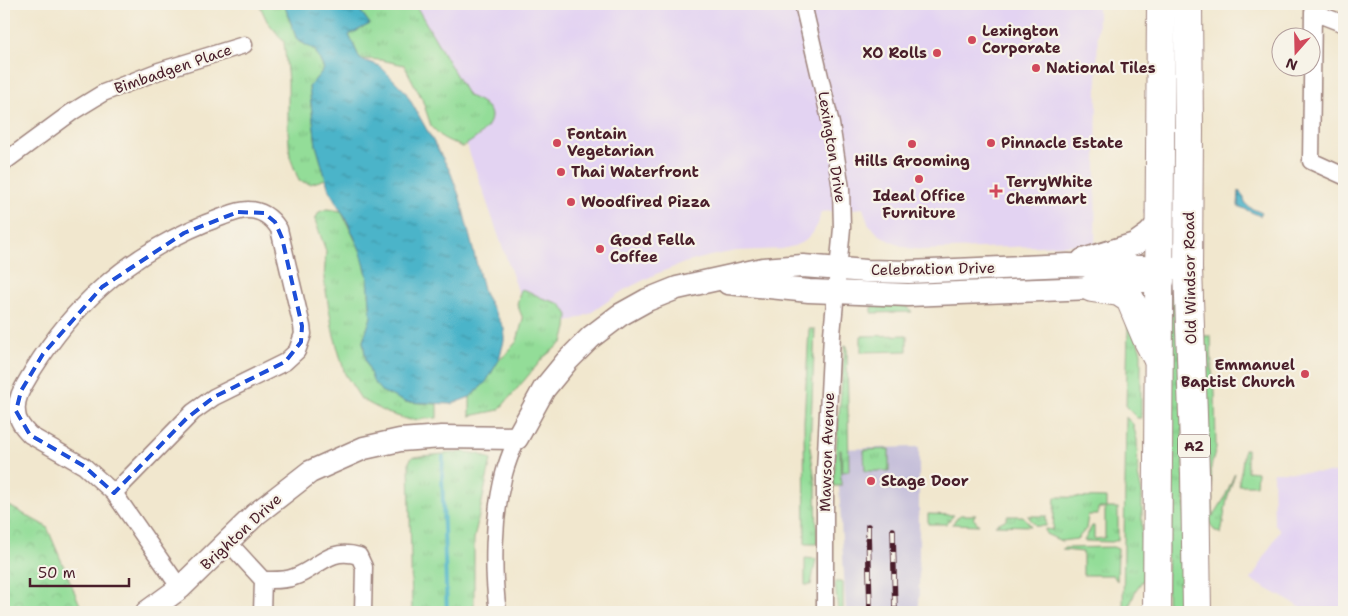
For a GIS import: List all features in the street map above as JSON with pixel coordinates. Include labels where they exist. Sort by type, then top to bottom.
[{"type":"highway","name":"Old Windsor Road","points":[[1157,612],[1161,4]]},
{"type":"highway","name":"Old Windsor Road","points":[[1188,4],[1188,274],[1195,474],[1197,612]]},
{"type":"highway","points":[[1092,288],[1119,292],[1130,299],[1146,337],[1159,361]]},
{"type":"street","name":"Lexington Drive","points":[[803,4],[826,99],[841,189],[842,228],[836,292]]},
{"type":"street","points":[[1344,24],[1313,12],[1311,161],[1344,176]]},
{"type":"street","name":"Bimbadgen Place","points":[[4,162],[72,112],[103,93],[159,71],[244,45]]},
{"type":"street","points":[[114,493],[193,412],[214,397],[285,362],[297,351],[303,334],[298,302],[279,229],[264,213],[247,210],[221,218],[178,236],[121,272],[87,302],[52,342],[21,391],[16,412],[20,424],[30,435],[84,466],[114,493],[180,588]]},
{"type":"street","points":[[1068,265],[1136,244],[1159,223]]},
{"type":"street","name":"Celebration Drive","points":[[498,612],[495,537],[498,503],[504,473],[517,438],[544,389],[567,361],[591,337],[620,315],[647,300],[677,288],[763,269],[803,266],[866,271],[917,272],[1068,265],[1160,274]]},
{"type":"street","name":"Celebration Drive","points":[[708,281],[836,292],[908,295],[1018,289],[1092,288],[1141,281],[1160,274]]},
{"type":"street","points":[[1160,274],[1188,274]]},
{"type":"street","name":"Mawson Avenue","points":[[825,612],[825,472],[836,292]]},
{"type":"street","name":"Brighton Drive","points":[[147,612],[180,588],[256,514],[310,472],[364,448],[400,440],[442,437],[517,438]]},
{"type":"street","points":[[228,542],[263,580],[262,612]]},
{"type":"street","points":[[263,580],[293,578],[320,561],[332,556],[347,553],[358,556],[364,566],[364,612]]},
{"type":"highlighted area","points":[[238,212],[264,213],[275,222],[282,238],[302,326],[301,342],[285,362],[214,397],[187,418],[114,493],[84,466],[30,435],[16,411],[21,391],[43,354],[102,287],[184,233]]},
{"type":"shaded area","points":[[406,4],[1098,4],[1095,244],[921,250],[896,244],[878,234],[868,223],[863,208],[821,212],[818,224],[812,234],[805,241],[794,246],[782,249],[736,251],[684,263],[624,290],[589,314],[537,334],[519,294],[458,120]]},
{"type":"shaded area","points":[[919,447],[919,612],[846,612],[837,449]]},
{"type":"shaded area","points":[[1273,472],[1344,473],[1344,612],[1309,612],[1251,580],[1280,530],[1274,523]]},
{"type":"green space","points":[[259,4],[284,4],[297,40],[315,50],[324,69],[309,87],[316,145],[326,179],[310,184],[299,181],[290,157],[288,82],[284,42],[267,21]]},
{"type":"green space","points":[[356,4],[415,4],[468,96],[488,108],[491,114],[490,121],[480,135],[462,147],[443,138],[431,126],[422,99],[404,65],[381,60],[360,59],[349,35],[370,24]]},
{"type":"green space","points":[[327,209],[341,211],[361,252],[368,278],[371,317],[363,341],[366,361],[405,402],[437,404],[437,418],[410,420],[387,413],[361,399],[345,374],[333,332],[324,279],[326,251],[315,220],[319,212]]},
{"type":"green space","points":[[521,289],[561,304],[568,315],[563,342],[544,357],[499,410],[470,416],[470,397],[486,382],[499,360],[517,341],[523,319],[517,304]]},
{"type":"green space","points":[[1169,294],[1174,294],[1179,306],[1188,612],[1167,612]]},
{"type":"green space","points":[[872,302],[905,303],[912,312],[872,313]]},
{"type":"green space","points":[[1125,307],[1141,352],[1141,418],[1137,418],[1126,407],[1128,329]]},
{"type":"green space","points":[[809,329],[815,329],[810,448],[816,486],[817,544],[805,544],[804,421]]},
{"type":"green space","points":[[907,335],[907,351],[861,352],[861,336]]},
{"type":"green space","points":[[1202,336],[1211,336],[1212,372],[1215,391],[1216,448],[1211,467],[1213,517],[1224,499],[1235,473],[1227,499],[1221,534],[1214,530],[1209,522]]},
{"type":"green space","points":[[845,345],[847,346],[849,471],[842,472],[840,450],[841,486],[833,486]]},
{"type":"green space","points":[[1126,417],[1133,424],[1137,440],[1138,475],[1142,493],[1142,539],[1145,580],[1142,581],[1136,590],[1127,612],[1123,612]]},
{"type":"green space","points":[[889,449],[889,471],[865,471],[864,450]]},
{"type":"green space","points":[[1244,449],[1247,449],[1247,471],[1257,472],[1256,485],[1238,485]]},
{"type":"green space","points":[[464,452],[479,454],[491,460],[474,539],[474,612],[412,612],[409,462],[412,457]]},
{"type":"green space","points":[[1055,497],[1106,498],[1106,508],[1118,508],[1118,540],[1112,542],[1084,541],[1092,526],[1094,526],[1094,539],[1105,538],[1105,508],[1098,508],[1098,515],[1088,515],[1086,529],[1077,539],[1061,541],[1046,534],[1045,529],[1053,530]]},
{"type":"green space","points":[[4,503],[47,527],[83,612],[4,612]]},
{"type":"green space","points":[[928,514],[954,515],[946,524],[928,524]]},
{"type":"green space","points":[[960,515],[976,515],[973,518],[979,525],[952,524]]},
{"type":"green space","points":[[1007,516],[1023,516],[1031,526],[995,525],[1007,519]]},
{"type":"green space","points":[[1028,516],[1046,516],[1046,526],[1036,526]]},
{"type":"green space","points":[[1113,547],[1118,549],[1117,581],[1113,575],[1083,575],[1083,552],[1063,550],[1063,548]]},
{"type":"green space","points":[[805,558],[816,559],[811,585],[805,585]]},
{"type":"green space","points":[[835,582],[843,582],[843,612],[838,612]]},
{"type":"water","points":[[284,4],[355,4],[370,24],[349,35],[360,59],[380,66],[405,91],[450,171],[460,198],[484,293],[504,328],[504,341],[499,360],[486,382],[470,397],[451,404],[405,402],[381,391],[373,381],[366,361],[363,341],[371,317],[368,278],[361,252],[347,221],[329,190],[316,145],[309,87],[324,69],[315,50],[297,40]]},
{"type":"water","points":[[1239,191],[1247,205],[1262,213],[1260,216],[1238,206]]},
{"type":"waterway","points":[[443,457],[447,612]]},
{"type":"railway","points":[[868,526],[870,612]]},
{"type":"railway","points":[[893,530],[895,612]]},
{"type":"place","name":"Lexington Corporate","points":[[972,40]]},
{"type":"place","name":"XO Rolls","points":[[937,53]]},
{"type":"place","name":"National Tiles","points":[[1036,68]]},
{"type":"place","name":"Fontain Vegetarian","points":[[557,143]]},
{"type":"place","name":"Pinnacle Estate","points":[[991,143]]},
{"type":"place","name":"Hills Grooming","points":[[912,144]]},
{"type":"place","name":"Thai Waterfront","points":[[561,172]]},
{"type":"place","name":"Ideal Office Furniture","points":[[919,179]]},
{"type":"place","name":"TerryWhite Chemmart","points":[[996,191]]},
{"type":"place","name":"Woodfired Pizza","points":[[571,202]]},
{"type":"place","name":"Good Fella Coffee","points":[[600,249]]},
{"type":"place","name":"Emmanuel Baptist Church","points":[[1305,374]]},
{"type":"place","name":"Stage Door","points":[[871,481]]}]
